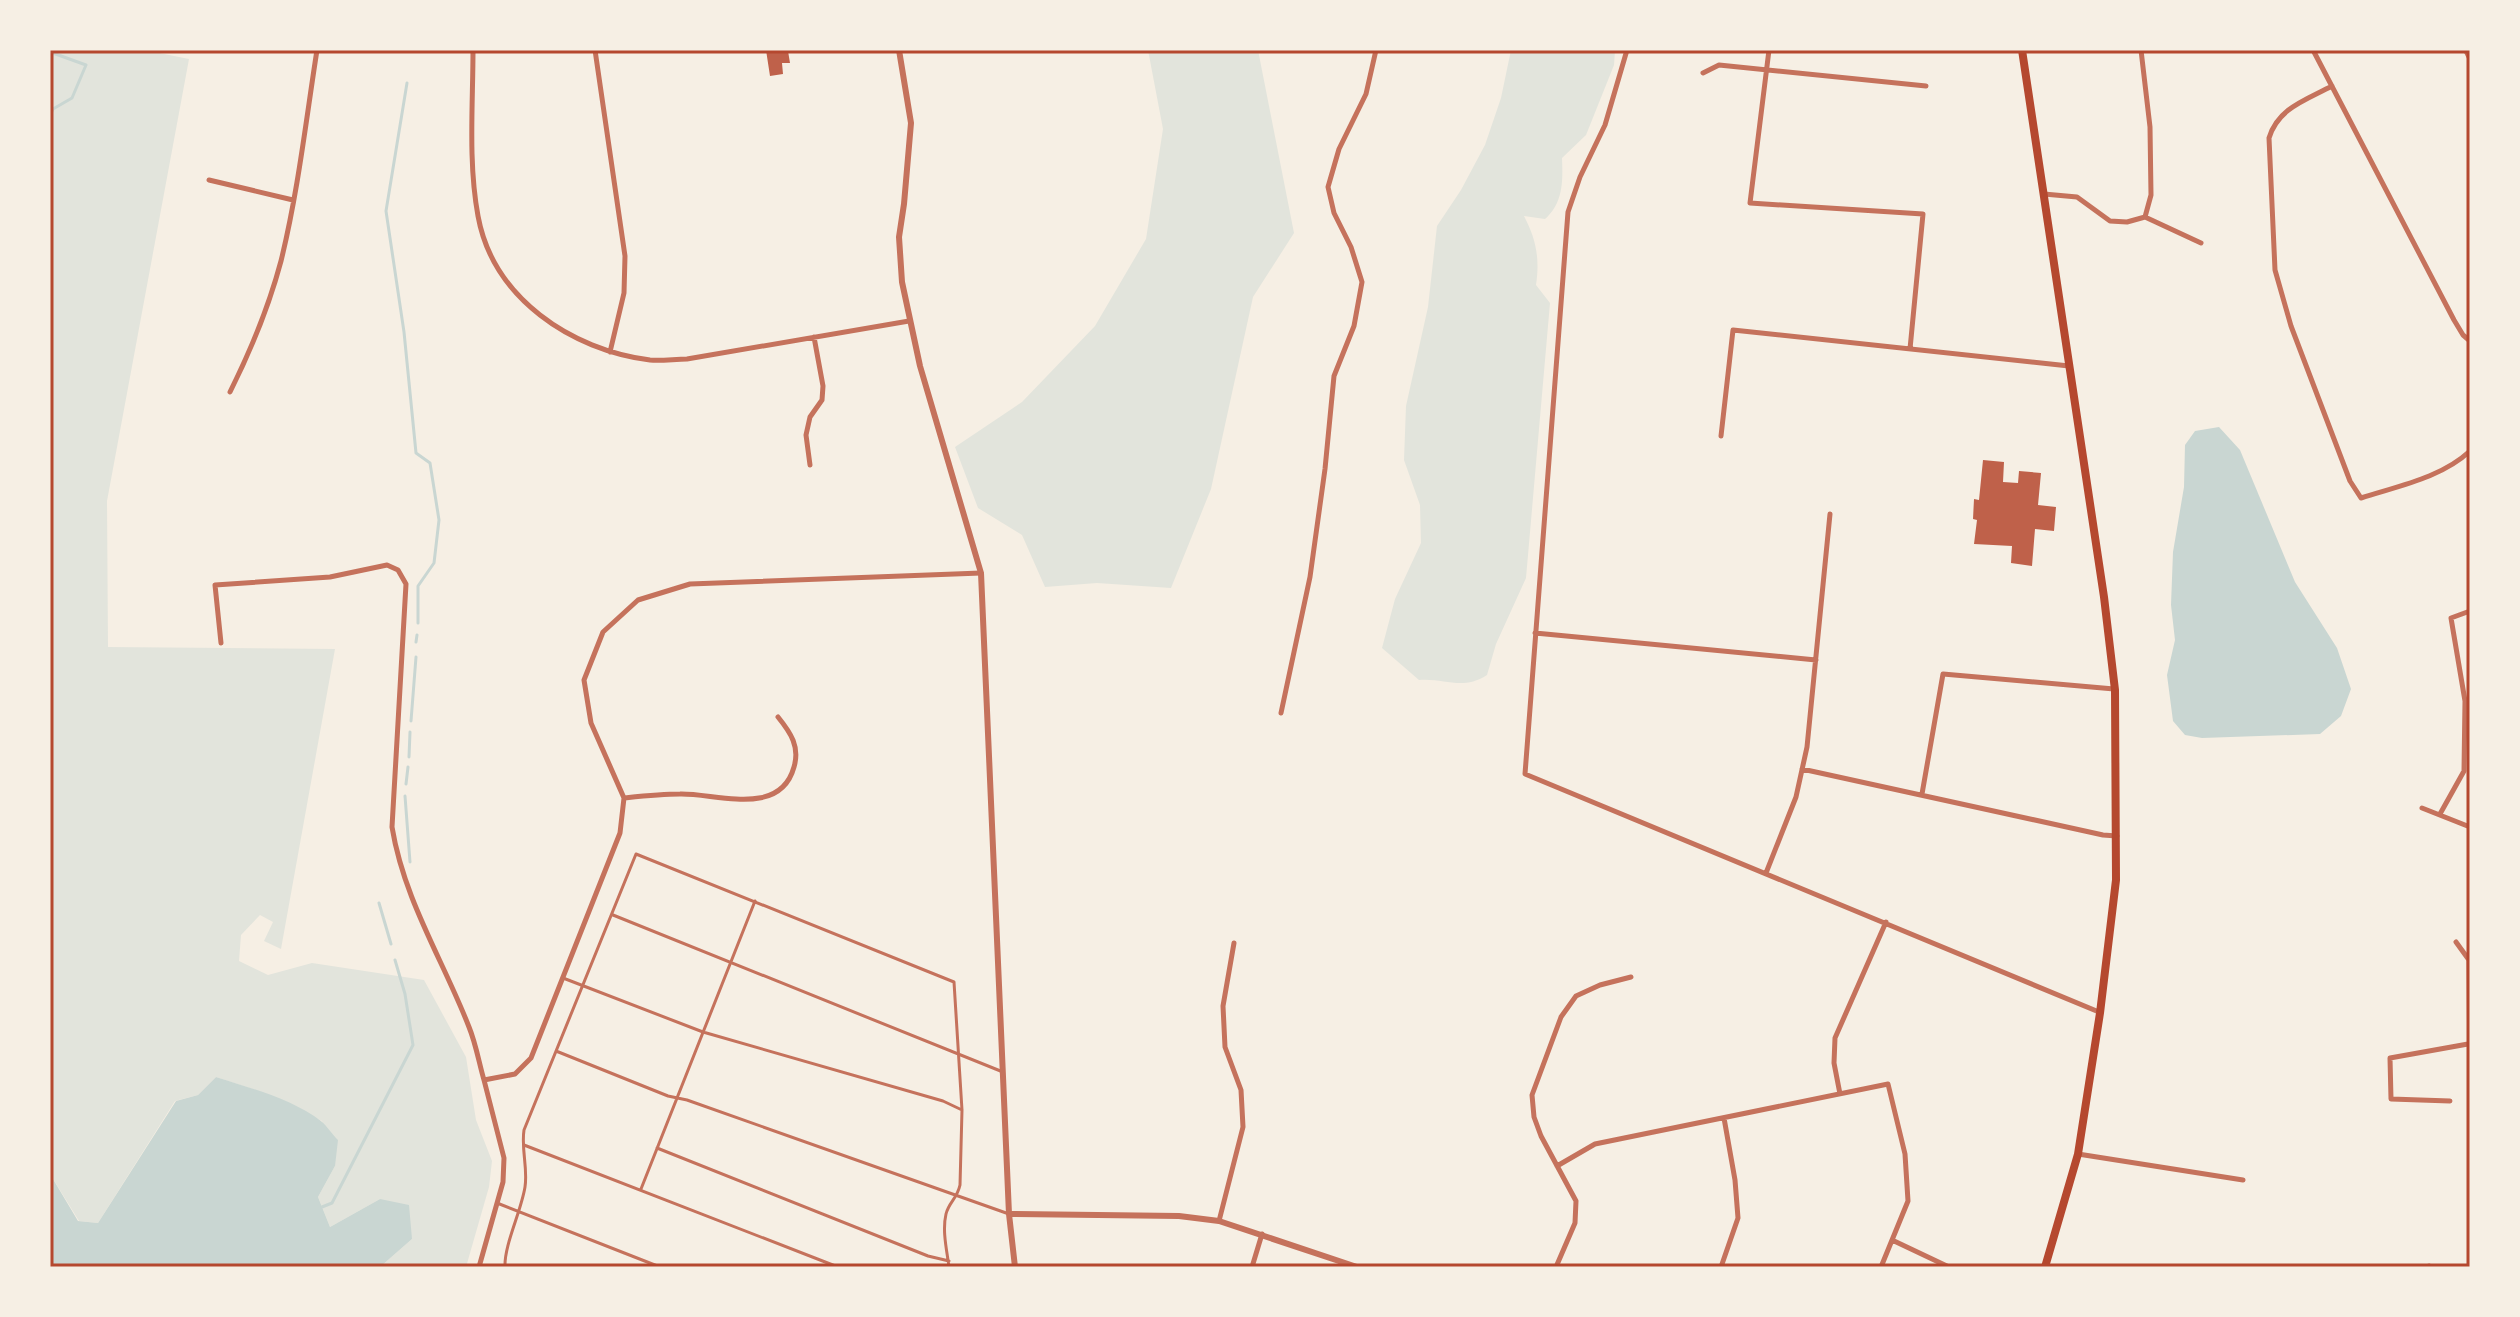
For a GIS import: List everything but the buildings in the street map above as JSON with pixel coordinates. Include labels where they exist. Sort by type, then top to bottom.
[{"type":"main road","points":[[2022,50],[2115,690],[2116,880],[2100,1013],[2078,1154],[2045,1267]]},
{"type":"street","points":[[230,392],[263,319],[281,263],[317,50]]},
{"type":"street","points":[[473,50],[473,179],[476,205],[488,250],[505,280],[534,310],[567,335],[610,352],[653,360],[687,359],[909,321]]},
{"type":"street","points":[[595,50],[625,256],[624,293],[610,352]]},
{"type":"street","points":[[899,50],[911,123],[899,237],[902,282],[920,366],[981,573],[1009,1214],[1015,1267]]},
{"type":"street","points":[[1281,713],[1310,577],[1334,376],[1354,326],[1362,282],[1351,247],[1334,213],[1328,187],[1339,149],[1366,94],[1376,50]]},
{"type":"street","points":[[1627,50],[1605,125],[1580,177],[1568,212],[1525,774],[2100,1013]]},
{"type":"street","points":[[1769,50],[1750,203],[1923,214],[1910,349]]},
{"type":"street","points":[[2141,50],[2150,127],[2151,195],[2145,217]]},
{"type":"street","points":[[2313,50],[2454,320],[2470,341]]},
{"type":"street","points":[[2466,50],[2470,58]]},
{"type":"street","points":[[1703,73],[1719,65],[1926,86]]},
{"type":"street","points":[[2332,86],[2284,111],[2274,123],[2269,138],[2275,270],[2291,326],[2344,467],[2361,498],[2443,471],[2458,463],[2470,451]]},
{"type":"street","points":[[209,180],[293,200]]},
{"type":"street","points":[[2043,194],[2077,197],[2110,221],[2127,222],[2145,217],[2201,243]]},
{"type":"street","points":[[1721,436],[1733,330],[2070,366]]},
{"type":"street","points":[[810,465],[806,435],[810,417],[822,400],[823,386],[814,337]]},
{"type":"street","points":[[1766,873],[1796,797],[1807,747],[1830,514]]},
{"type":"street","points":[[221,643],[215,585],[330,577],[387,565],[398,570],[406,584],[392,827],[397,858],[424,928],[470,1029],[504,1158],[503,1182],[479,1267]]},
{"type":"street","points":[[484,1080],[515,1074],[531,1058],[620,833],[624,798],[591,723],[584,680],[603,632],[638,600],[690,584],[981,573]]},
{"type":"street","points":[[2440,814],[2464,771],[2465,701],[2451,618],[2470,611]]},
{"type":"street","points":[[1535,633],[1816,660]]},
{"type":"street","points":[[1922,795],[1943,674],[2115,690]]},
{"type":"street","points":[[624,798],[682,793],[744,800],[764,797],[780,789],[792,773],[798,754],[791,734],[778,717]]},
{"type":"street","points":[[1802,769],[2117,836]]},
{"type":"street","points":[[2422,808],[2470,827]]},
{"type":"street","points":[[1840,1094],[1834,1063],[1835,1038],[1886,922]]},
{"type":"street","points":[[2456,942],[2469,960],[2470,1085]]},
{"type":"street","points":[[1219,1221],[1243,1127],[1241,1090],[1225,1047],[1223,1006],[1234,943]]},
{"type":"street","points":[[1556,1267],[1575,1223],[1576,1201],[1534,1117],[1532,1095],[1561,1017],[1576,996],[1600,985],[1631,977]]},
{"type":"street","points":[[2450,1101],[2391,1099],[2390,1058],[2468,1044]]},
{"type":"street","points":[[1557,1166],[1595,1144],[1888,1084],[1905,1154],[1908,1201],[1881,1267]]},
{"type":"street","points":[[1721,1267],[1738,1218],[1724,1118]]},
{"type":"street","points":[[2078,1154],[2243,1180]]},
{"type":"street","points":[[1009,1214],[1179,1216],[1219,1221],[1357,1267]]},
{"type":"street","points":[[1252,1267],[1262,1234]]},
{"type":"street","points":[[1892,1240],[1949,1267]]},
{"type":"lane","points":[[505,1267],[505,1257],[521,1212],[527,1173],[524,1130],[636,854],[954,982],[962,1110],[958,1197],[947,1210],[945,1219],[949,1267]]},
{"type":"lane","points":[[641,1189],[755,901]]},
{"type":"lane","points":[[612,914],[1003,1072]]},
{"type":"lane","points":[[562,977],[703,1032],[943,1101],[962,1110]]},
{"type":"lane","points":[[556,1051],[668,1096],[1009,1214]]},
{"type":"lane","points":[[524,1145],[838,1267]]},
{"type":"lane","points":[[657,1148],[928,1256],[949,1261]]},
{"type":"lane","points":[[497,1203],[660,1267]]},
{"type":"shaded area","points":[[50,50],[144,50],[189,59],[107,501],[108,647],[335,649],[281,949],[264,941],[273,922],[260,915],[241,935],[239,961],[268,975],[312,963],[424,980],[466,1057],[476,1120],[492,1161],[489,1187],[466,1267],[380,1267],[412,1239],[380,1199],[330,1227],[318,1197],[335,1166],[322,1121],[261,1092],[216,1077],[198,1095],[175,1101],[98,1223],[79,1221],[50,1174]]},
{"type":"shaded area","points":[[1148,50],[1258,50],[1294,233],[1253,297],[1211,489],[1171,588],[1097,583],[1045,587],[1022,535],[978,508],[955,447],[1022,402],[1095,326],[1146,239],[1163,129]]},
{"type":"shaded area","points":[[1511,50],[1615,50],[1614,65],[1586,135],[1562,158],[1559,199],[1551,213],[1545,219],[1524,216],[1536,249],[1536,285],[1550,303],[1526,578],[1496,644],[1487,675],[1462,683],[1419,680],[1382,648],[1395,599],[1421,543],[1420,505],[1404,460],[1406,406],[1428,307],[1437,226],[1485,145],[1501,98]]},
{"type":"shaded area","points":[[2219,427],[2240,450],[2295,582],[2337,648],[2351,689],[2341,716],[2320,734],[2202,738],[2185,735],[2173,721],[2167,675],[2175,640],[2171,605],[2173,552],[2184,487],[2185,445],[2195,431]]},
{"type":"shaded area","points":[[216,1077],[297,1106],[321,1121],[338,1140],[335,1166],[318,1197],[330,1227],[380,1199],[409,1205],[412,1239],[380,1267],[50,1267],[50,1174],[78,1221],[98,1223],[176,1101],[198,1095]]},
{"type":"waterway","points":[[50,52],[86,65],[72,98],[53,109],[50,115]]},
{"type":"waterway","points":[[407,83],[386,211],[404,332],[416,453],[430,463],[439,520],[434,563],[418,586],[418,623]]},
{"type":"waterway","points":[[416,642],[417,635]]},
{"type":"waterway","points":[[411,721],[416,657]]},
{"type":"waterway","points":[[409,757],[410,732]]},
{"type":"waterway","points":[[406,784],[408,767]]},
{"type":"waterway","points":[[405,796],[410,862]]},
{"type":"waterway","points":[[379,903],[391,944]]},
{"type":"waterway","points":[[322,1207],[332,1203],[413,1045],[405,994],[395,960]]}]
